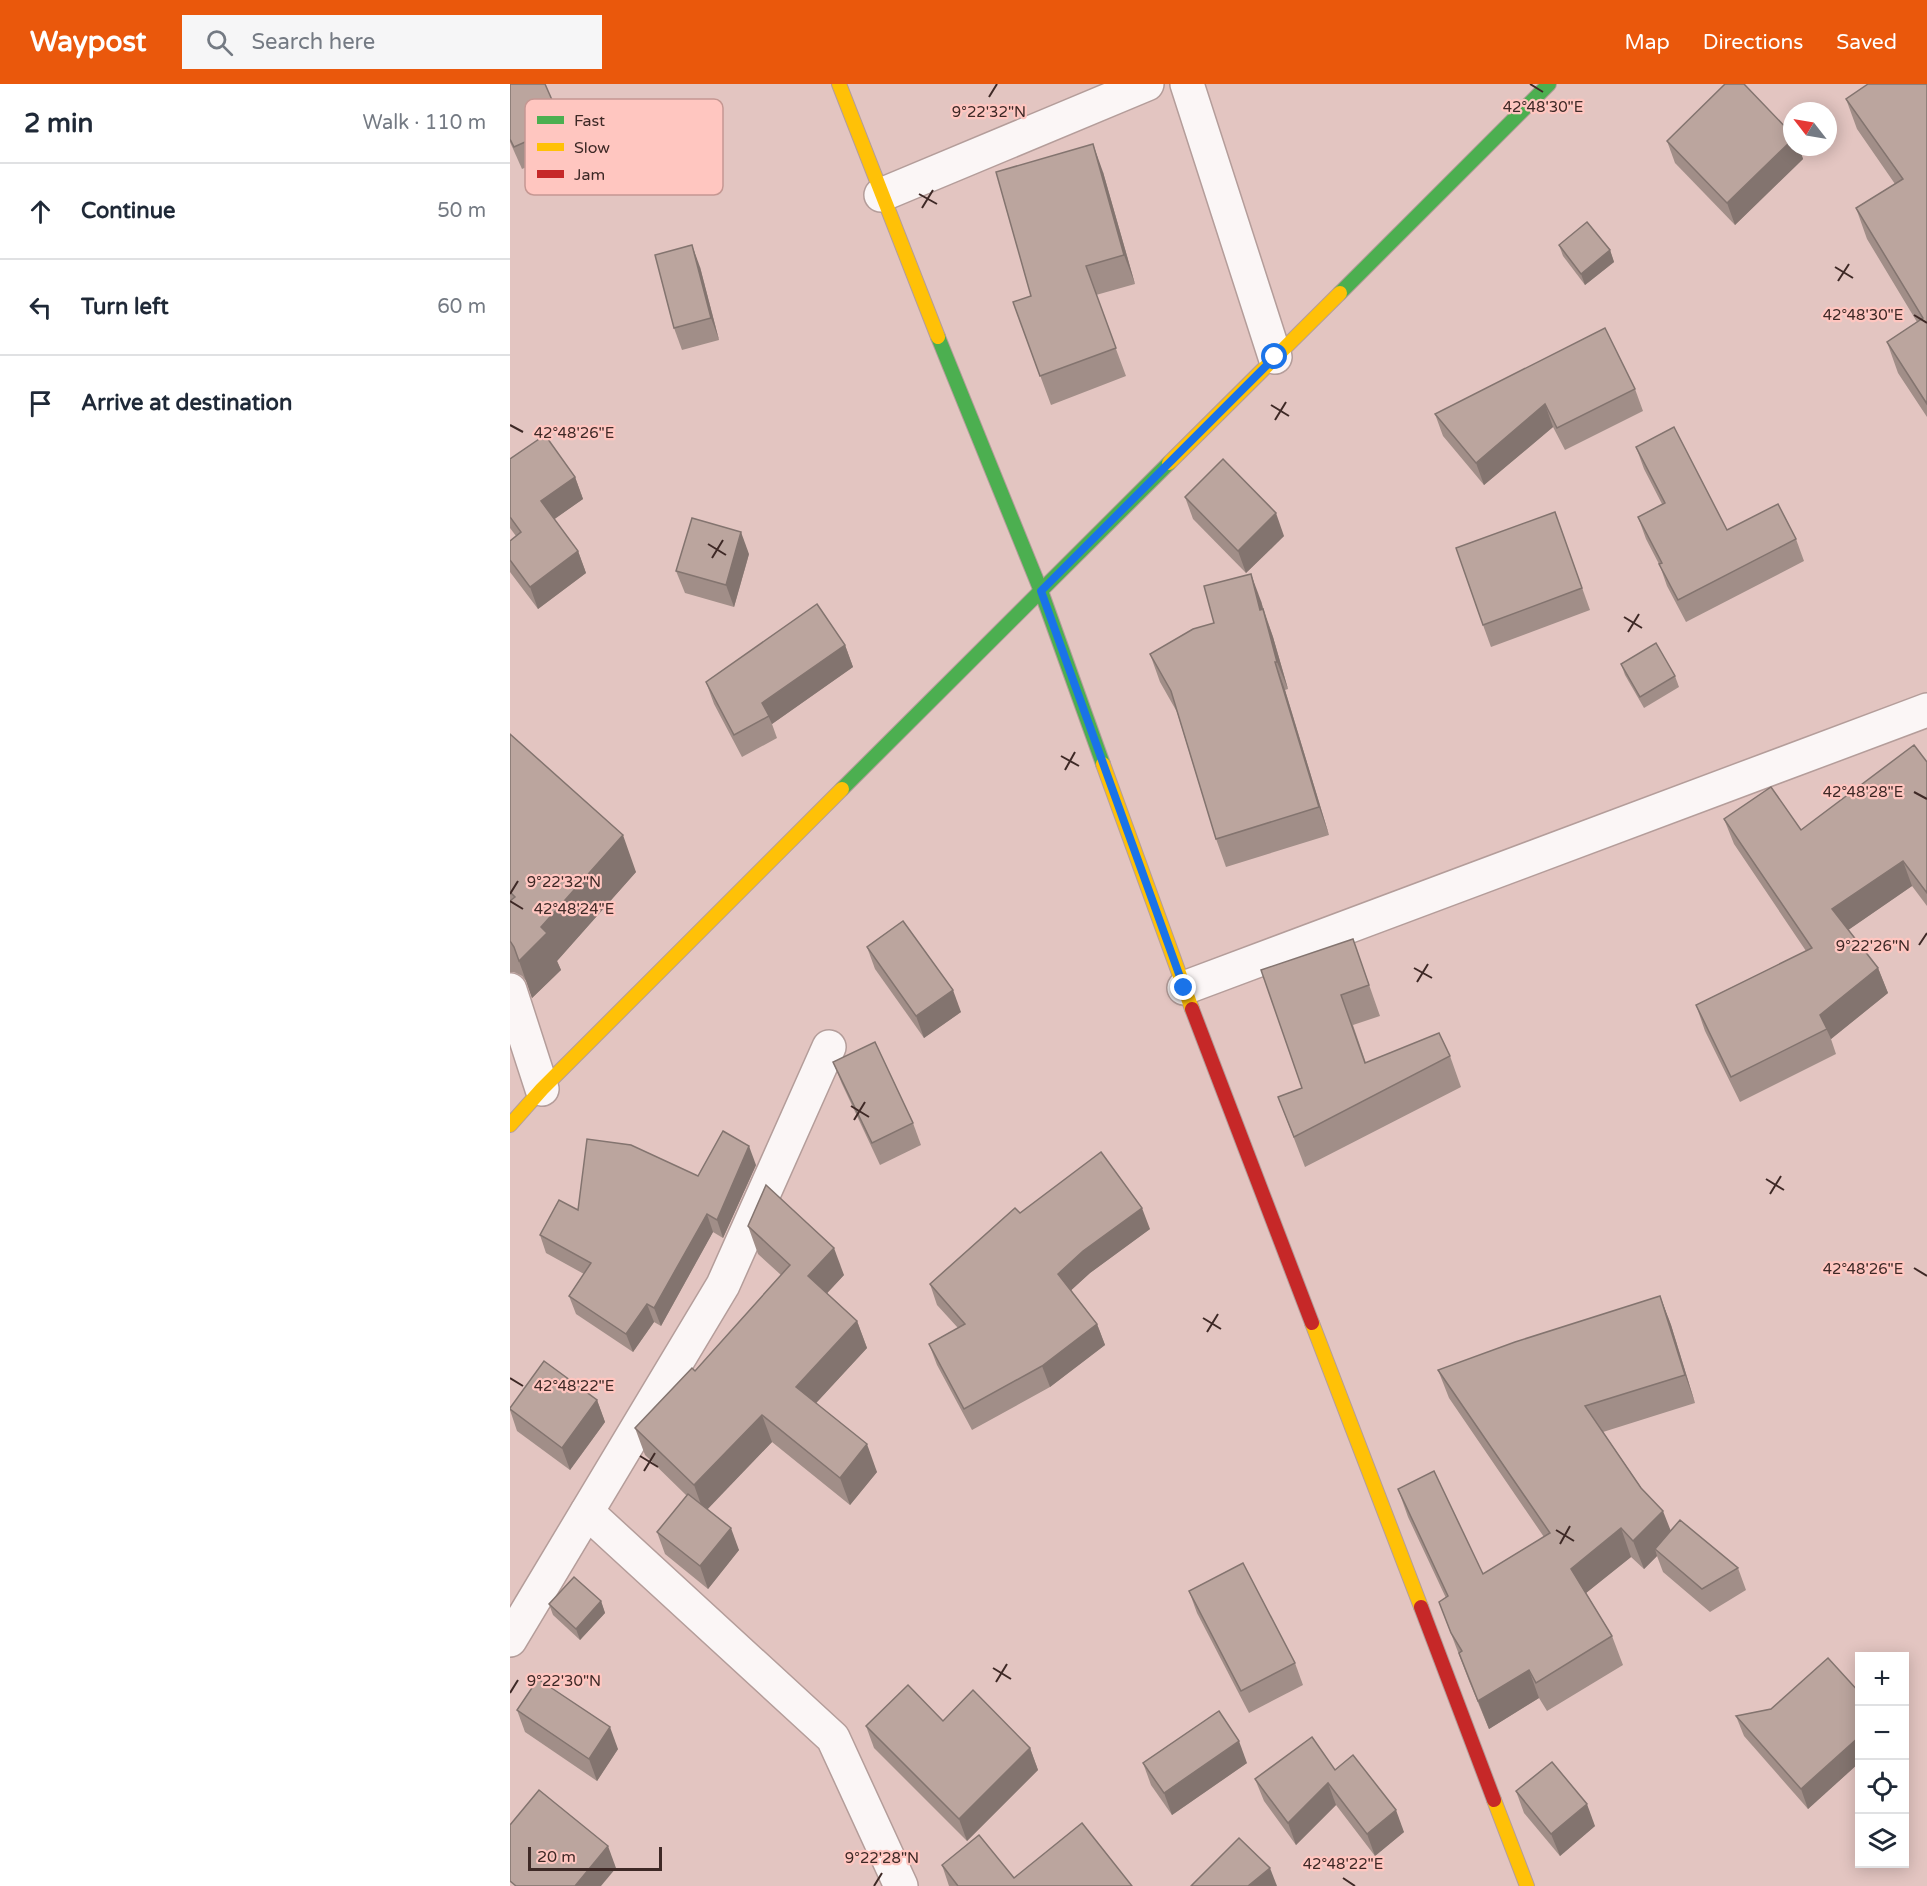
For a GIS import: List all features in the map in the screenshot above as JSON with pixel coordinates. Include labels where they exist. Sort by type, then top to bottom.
[{"type":"street","points":[[839,84],[881,195],[1041,591],[1184,988],[1527,1886]]},
{"type":"street","points":[[881,195],[1147,84]]},
{"type":"street","points":[[1187,84],[1275,357]]},
{"type":"street","points":[[510,1125],[542,1089],[1549,84]]},
{"type":"street","points":[[1184,988],[1927,710]]},
{"type":"street","points":[[510,990],[542,1089]]},
{"type":"street","points":[[510,1640],[723,1285],[829,1047]]},
{"type":"street","points":[[587,1512],[833,1738],[901,1886]]},
{"type":"building","points":[[510,84],[545,84],[552,99],[525,99],[525,142],[514,147],[510,139]]},
{"type":"building","points":[[1725,84],[1744,84],[1783,125],[1783,149],[1727,203],[1667,141]]},
{"type":"building","points":[[1868,84],[1927,84],[1927,404],[1887,342],[1923,318],[1856,208],[1903,179],[1846,99]]},
{"type":"building","points":[[1093,144],[1124,255],[1086,266],[1116,348],[1040,376],[1013,302],[1031,296],[996,172]]},
{"type":"building","points":[[1587,222],[1610,250],[1581,274],[1559,245]]},
{"type":"building","points":[[692,245],[711,318],[674,328],[655,255]]},
{"type":"building","points":[[1605,328],[1635,389],[1557,428],[1545,404],[1476,463],[1435,414]]},
{"type":"building","points":[[1674,427],[1727,530],[1778,504],[1796,539],[1678,600],[1638,517],[1665,503],[1636,447]]},
{"type":"building","points":[[545,435],[575,477],[541,501],[578,551],[530,587],[510,560],[510,541],[521,532],[510,517],[510,459]]},
{"type":"building","points":[[1223,459],[1276,513],[1238,551],[1185,497]]},
{"type":"building","points":[[1555,512],[1582,588],[1483,625],[1456,548]]},
{"type":"building","points":[[692,518],[741,532],[726,585],[676,571]]},
{"type":"building","points":[[1251,574],[1319,807],[1216,839],[1171,691],[1150,654],[1193,629],[1214,623],[1204,586]]},
{"type":"building","points":[[817,604],[845,645],[762,703],[769,716],[734,735],[706,682]]},
{"type":"building","points":[[1656,643],[1675,676],[1640,697],[1621,664]]},
{"type":"building","points":[[510,734],[623,835],[541,927],[547,933],[519,961],[510,941],[510,901],[515,897],[510,892]]},
{"type":"building","points":[[1914,745],[1927,762],[1927,893],[1903,861],[1832,909],[1878,968],[1820,1015],[1827,1029],[1731,1077],[1696,1005],[1812,948],[1724,819],[1771,787],[1801,830]]},
{"type":"building","points":[[903,921],[953,990],[916,1016],[867,947]]},
{"type":"building","points":[[1353,939],[1369,985],[1341,995],[1365,1063],[1439,1033],[1450,1056],[1294,1137],[1278,1097],[1302,1088],[1261,970]]},
{"type":"building","points":[[875,1042],[913,1123],[872,1143],[833,1062]]},
{"type":"building","points":[[723,1131],[749,1146],[717,1220],[707,1214],[654,1308],[647,1304],[626,1334],[569,1296],[591,1263],[540,1235],[559,1200],[578,1210],[587,1139],[631,1145],[698,1176]]},
{"type":"building","points":[[1101,1152],[1142,1208],[1083,1251],[1058,1274],[1097,1324],[1042,1366],[964,1409],[929,1344],[965,1324],[930,1284],[1015,1208],[1020,1213]]},
{"type":"building","points":[[766,1185],[834,1248],[808,1276],[857,1321],[796,1387],[867,1444],[840,1478],[762,1415],[694,1485],[635,1428],[692,1368],[695,1371],[790,1265],[748,1226]]},
{"type":"building","points":[[1660,1296],[1685,1375],[1585,1406],[1641,1488],[1663,1511],[1633,1541],[1621,1528],[1571,1569],[1612,1636],[1536,1683],[1529,1670],[1478,1701],[1459,1653],[1462,1651],[1451,1633],[1439,1602],[1448,1596],[1398,1489],[1434,1471],[1483,1574],[1550,1533],[1438,1370],[1515,1342]]},
{"type":"building","points":[[544,1361],[597,1400],[562,1448],[510,1409]]},
{"type":"building","points":[[688,1494],[731,1528],[700,1566],[657,1532]]},
{"type":"building","points":[[1680,1520],[1738,1568],[1702,1589],[1655,1549]]},
{"type":"building","points":[[1243,1563],[1295,1663],[1241,1691],[1189,1591]]},
{"type":"building","points":[[574,1577],[601,1601],[576,1629],[549,1604]]},
{"type":"building","points":[[1828,1658],[1855,1688],[1855,1740],[1801,1789],[1736,1716],[1771,1709]]},
{"type":"building","points":[[538,1679],[610,1727],[589,1759],[517,1710]]},
{"type":"building","points":[[908,1685],[943,1721],[973,1690],[1030,1748],[959,1819],[866,1726]]},
{"type":"building","points":[[1219,1711],[1239,1741],[1164,1793],[1143,1763]]},
{"type":"building","points":[[1312,1737],[1335,1770],[1353,1755],[1396,1810],[1367,1834],[1328,1783],[1288,1823],[1255,1779]]},
{"type":"building","points":[[1552,1762],[1587,1804],[1551,1834],[1516,1791]]},
{"type":"building","points":[[539,1790],[608,1846],[575,1886],[516,1886],[510,1881],[510,1825]]},
{"type":"building","points":[[1082,1823],[1132,1886],[958,1886],[942,1865],[979,1835],[1014,1878]]},
{"type":"building","points":[[1239,1838],[1270,1868],[1248,1886],[1191,1886]]},
{"type":"traffic: fast","points":[[1340,293],[1549,84]]},
{"type":"traffic: fast","points":[[938,337],[1041,591],[1103,764]]},
{"type":"traffic: fast","points":[[842,789],[1169,463]]},
{"type":"traffic: slow","points":[[839,84],[938,337]]},
{"type":"traffic: slow","points":[[1169,463],[1340,293]]},
{"type":"traffic: slow","points":[[1103,764],[1192,1009]]},
{"type":"traffic: slow","points":[[510,1125],[542,1089],[842,789]]},
{"type":"traffic: slow","points":[[1312,1323],[1421,1607]]},
{"type":"traffic: slow","points":[[1494,1800],[1527,1886]]},
{"type":"traffic: jam","points":[[1192,1009],[1312,1323]]},
{"type":"traffic: jam","points":[[1421,1607],[1494,1800]]},
{"type":"route","points":[[1184,988],[1041,591],[1275,357]]}]
